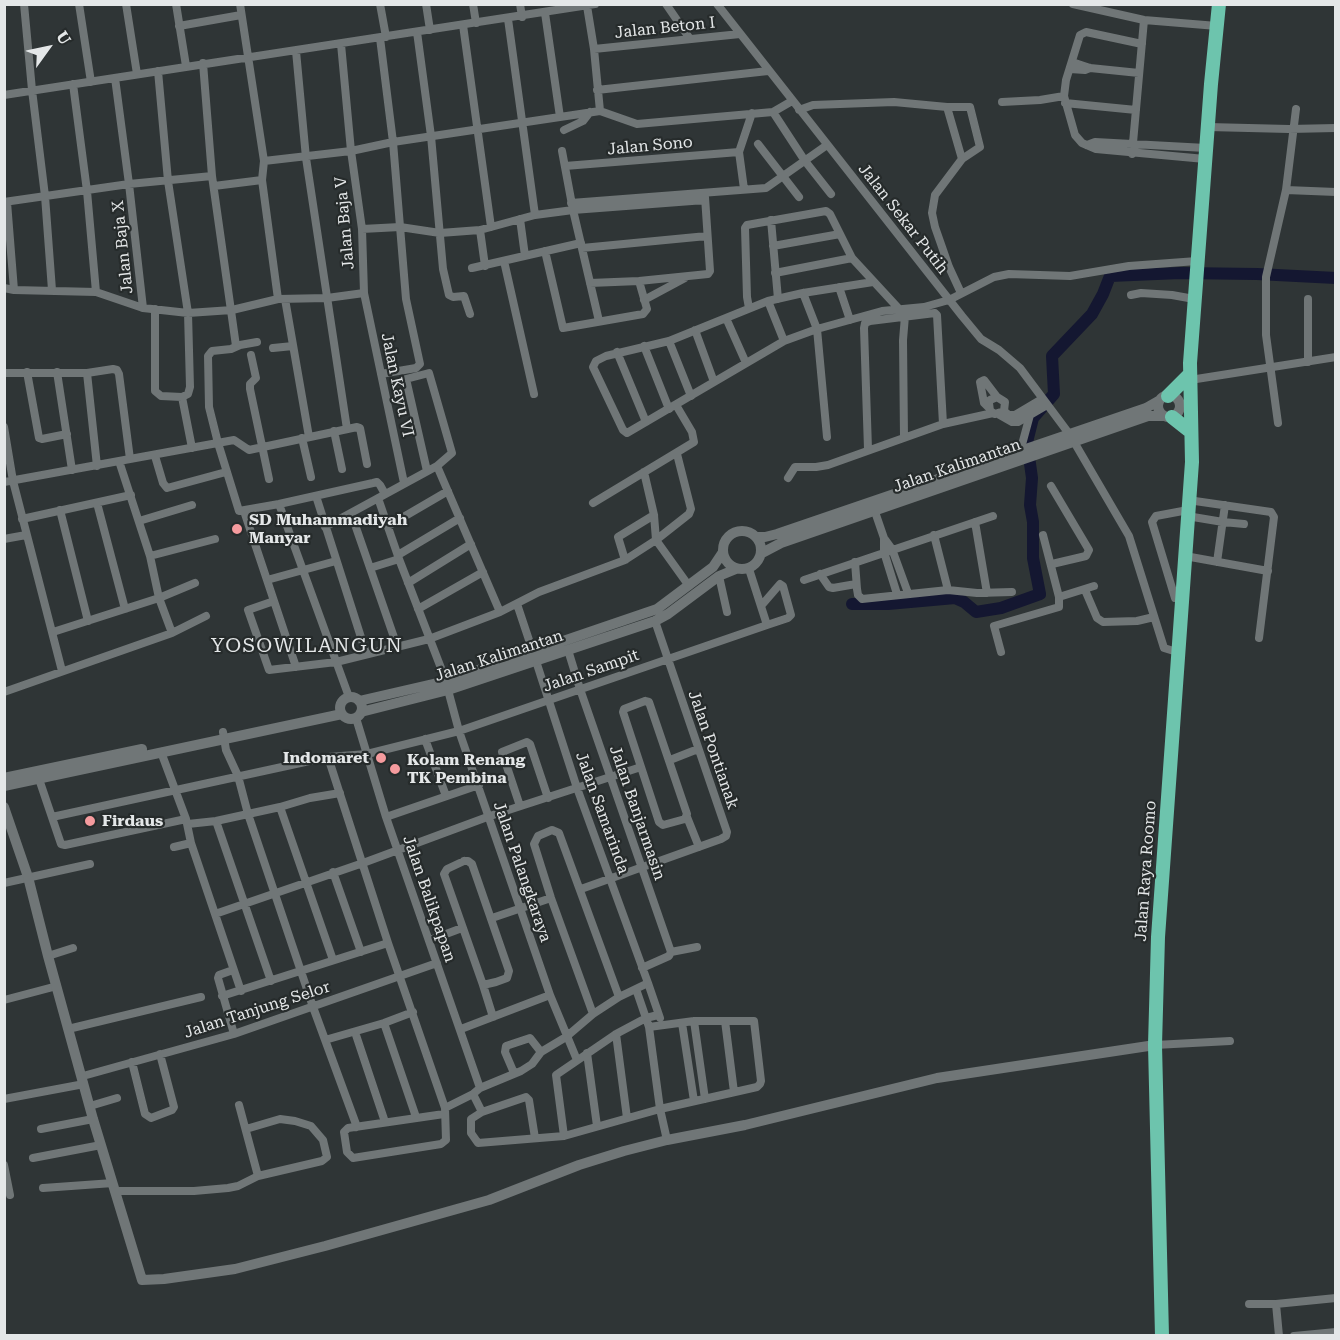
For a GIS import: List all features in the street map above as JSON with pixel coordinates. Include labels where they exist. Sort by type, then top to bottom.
[{"type":"highway","name":"Jalan Raya Roomo","points":[[1162,1335],[1155,1045],[1158,937],[1192,462],[1191,432],[1179,410],[1190,377],[1194,299],[1219,4]]},
{"type":"highway","points":[[1167,398],[1190,377]]},
{"type":"highway","points":[[1179,410],[1191,432]]},
{"type":"main road","name":"Jalan Kalimantan","points":[[1072,438],[1167,398],[1179,410]]},
{"type":"main road","points":[[1167,398],[1158,407],[1179,410]]},
{"type":"main road","name":"Jalan Kalimantan","points":[[762,553],[774,545],[872,506],[1022,454],[1148,416],[1179,410]]},
{"type":"main road","name":"Jalan Kalimantan","points":[[757,537],[777,534],[872,506]]},
{"type":"main road","points":[[746,531],[757,537],[762,548],[762,553],[755,565],[749,568],[736,568],[725,559],[723,552],[725,540],[734,532],[746,531]]},
{"type":"main road","name":"Jalan Kalimantan","points":[[534,656],[568,650],[657,609],[713,567],[723,552]]},
{"type":"main road","name":"Jalan Kalimantan","points":[[356,707],[447,686],[615,629],[655,621],[719,576],[736,568]]},
{"type":"main road","points":[[343,701],[356,707],[348,718],[341,711],[343,701]]},
{"type":"main road","points":[[4,778],[111,759],[341,711]]},
{"type":"main road","points":[[4,786],[111,759],[161,752],[223,736]]},
{"type":"main road","points":[[4,807],[28,877],[93,1119],[142,1280],[235,1269],[489,1200],[579,1165],[666,1135],[745,1125],[937,1078],[1155,1045]]},
{"type":"street","points":[[24,4],[45,196],[52,290]]},
{"type":"street","points":[[79,4],[91,82]]},
{"type":"street","points":[[126,4],[137,74]]},
{"type":"street","points":[[176,4],[186,66]]},
{"type":"street","points":[[240,4],[264,161],[262,180],[281,299],[293,346],[310,477]]},
{"type":"street","points":[[380,4],[406,299],[420,364],[416,368],[381,374]]},
{"type":"street","points":[[426,4],[430,30]]},
{"type":"street","points":[[473,4],[476,24]]},
{"type":"street","points":[[520,4],[522,17]]},
{"type":"street","points":[[530,4],[532,15]]},
{"type":"street","points":[[666,4],[690,39]]},
{"type":"street","name":"Jalan Sekar Putih","points":[[717,4],[949,300],[981,339],[999,350],[1020,369],[1072,438],[1129,536],[1164,648],[1177,652]]},
{"type":"street","points":[[1073,4],[1144,20],[1217,26]]},
{"type":"street","points":[[4,94],[591,5],[600,111]]},
{"type":"street","points":[[545,13],[560,117]]},
{"type":"street","points":[[179,26],[242,15]]},
{"type":"street","points":[[508,18],[535,215]]},
{"type":"street","points":[[1132,154],[1144,20]]},
{"type":"street","points":[[463,25],[491,227]]},
{"type":"street","points":[[417,32],[431,136],[442,269],[449,295],[464,296],[470,314]]},
{"type":"street","points":[[1142,44],[1083,33],[1080,35],[1066,80],[1065,100],[1075,135],[1078,140],[1096,149],[1132,154],[1170,156],[1206,153]]},
{"type":"street","name":"Jalan Beton I","points":[[594,49],[740,34]]},
{"type":"street","name":"Jalan Baja V","points":[[341,44],[351,151],[362,229],[364,293]]},
{"type":"street","points":[[296,51],[306,158],[347,429]]},
{"type":"street","points":[[203,63],[212,176],[236,346]]},
{"type":"street","points":[[1071,65],[1138,73]]},
{"type":"street","points":[[155,309],[155,392],[160,396],[182,397],[188,394],[190,387],[189,313],[168,181],[158,70]]},
{"type":"street","points":[[597,90],[768,71]]},
{"type":"street","name":"Jalan Baja X","points":[[115,78],[143,308]]},
{"type":"street","points":[[73,84],[87,190],[96,292]]},
{"type":"street","points":[[1002,102],[1065,100],[1136,110]]},
{"type":"street","points":[[264,161],[306,158],[393,142],[590,112],[600,111],[637,124],[772,112],[792,101]]},
{"type":"street","points":[[799,110],[813,105],[894,102],[970,107],[980,147],[962,159],[935,195],[932,213],[934,226],[961,293]]},
{"type":"street","points":[[947,107],[962,159]]},
{"type":"street","points":[[1278,423],[1266,335],[1267,273],[1286,190],[1296,109]]},
{"type":"street","points":[[564,130],[583,121],[590,112]]},
{"type":"street","points":[[772,112],[805,161],[831,194]]},
{"type":"street","points":[[744,189],[739,152],[756,113]]},
{"type":"street","points":[[1208,127],[1335,128]]},
{"type":"street","points":[[1088,145],[1095,142],[1148,144],[1206,153]]},
{"type":"street","points":[[758,144],[800,197]]},
{"type":"street","points":[[1148,144],[1148,154]]},
{"type":"street","points":[[362,229],[400,226],[440,233],[480,230],[572,206],[704,196],[744,189],[766,188],[827,145]]},
{"type":"street","points":[[1170,156],[1171,146]]},
{"type":"street","points":[[562,151],[572,206],[599,321]]},
{"type":"street","name":"Jalan Sono","points":[[564,166],[739,152]]},
{"type":"street","points":[[14,290],[6,202],[129,184],[212,176]]},
{"type":"street","points":[[214,186],[262,180]]},
{"type":"street","points":[[1286,190],[1335,192]]},
{"type":"street","points":[[590,284],[639,281],[711,272],[704,196]]},
{"type":"street","points":[[749,308],[745,228],[750,224],[829,211],[852,258],[903,313],[904,437]]},
{"type":"street","points":[[520,219],[525,256]]},
{"type":"street","points":[[771,220],[777,299]]},
{"type":"street","points":[[480,230],[484,266]]},
{"type":"street","points":[[773,246],[840,234]]},
{"type":"street","points":[[472,268],[545,251],[581,246],[707,236]]},
{"type":"street","points":[[545,251],[563,328],[643,314],[647,309],[639,281]]},
{"type":"street","points":[[776,273],[852,258]]},
{"type":"street","points":[[504,261],[534,394]]},
{"type":"street","points":[[868,449],[865,323],[949,300],[994,277],[1009,274],[1070,276],[1129,266],[1197,263]]},
{"type":"street","points":[[644,300],[689,276]]},
{"type":"street","points":[[873,282],[768,301],[669,341],[617,352],[596,361],[593,367],[625,433],[784,341],[882,311],[935,313],[938,315],[943,424]]},
{"type":"street","points":[[839,287],[850,320]]},
{"type":"street","points":[[4,288],[96,292],[143,308],[189,313],[232,310],[281,299],[327,298],[364,293]]},
{"type":"street","name":"Jalan Kayu VI","points":[[364,293],[404,483]]},
{"type":"street","points":[[803,293],[817,330],[827,437]]},
{"type":"street","points":[[1131,295],[1161,295],[1194,299]]},
{"type":"street","points":[[1308,299],[1308,362]]},
{"type":"street","points":[[768,301],[784,341]]},
{"type":"street","points":[[726,318],[746,363]]},
{"type":"street","points":[[695,330],[714,382]]},
{"type":"street","points":[[669,341],[691,396]]},
{"type":"street","points":[[257,342],[212,351],[208,356],[209,406],[237,508],[244,511],[377,482],[382,496]]},
{"type":"street","points":[[273,348],[293,346]]},
{"type":"street","points":[[593,503],[694,442],[692,432],[673,407],[644,346]]},
{"type":"street","points":[[617,352],[646,422]]},
{"type":"street","points":[[251,355],[256,378],[249,386],[268,479]]},
{"type":"street","points":[[1190,377],[1270,368],[1335,357]]},
{"type":"street","points":[[4,373],[87,373],[113,369],[119,374],[130,459]]},
{"type":"street","points":[[27,372],[39,438],[67,434]]},
{"type":"street","points":[[57,372],[72,470]]},
{"type":"street","points":[[87,373],[97,466]]},
{"type":"street","points":[[325,527],[437,466],[452,451],[430,374],[427,373],[406,379],[427,471]]},
{"type":"street","points":[[788,478],[795,467],[823,466],[943,424],[996,411],[1005,402],[997,397],[984,380],[980,382],[984,403],[996,411],[1012,415],[1029,411],[1045,402]]},
{"type":"street","points":[[182,397],[192,448]]},
{"type":"street","points":[[996,411],[990,400],[997,397]]},
{"type":"street","points":[[1022,454],[1029,411]]},
{"type":"street","points":[[8,482],[234,440],[246,450],[359,427],[367,464]]},
{"type":"street","points":[[5,428],[8,482],[22,519],[62,671]]},
{"type":"street","points":[[334,431],[342,469]]},
{"type":"street","points":[[274,602],[250,609],[248,612],[269,670],[336,662],[429,639],[500,612],[539,592],[625,560],[656,540],[689,514],[692,509],[677,454]]},
{"type":"street","points":[[155,456],[163,483],[169,488],[226,472]]},
{"type":"street","points":[[119,461],[150,556],[159,598],[172,633]]},
{"type":"street","points":[[437,466],[500,612]]},
{"type":"street","points":[[644,472],[654,515],[656,540],[689,586]]},
{"type":"street","points":[[1051,486],[1089,550],[1086,555],[1052,564]]},
{"type":"street","points":[[388,526],[448,491]]},
{"type":"street","points":[[22,519],[131,495]]},
{"type":"street","points":[[316,496],[366,653]]},
{"type":"street","name":"Jalan Palangkaraya","points":[[382,496],[388,526],[398,557],[447,686],[459,731],[550,995],[577,1060]]},
{"type":"street","points":[[97,503],[125,609]]},
{"type":"street","name":"Jalan Balikpapan","points":[[279,504],[336,662],[356,707],[386,817],[480,1088]]},
{"type":"street","points":[[139,521],[192,505]]},
{"type":"street","points":[[872,506],[888,551],[897,594]]},
{"type":"street","points":[[1217,562],[1226,506]]},
{"type":"street","points":[[1181,598],[1175,598],[1152,522],[1156,516],[1188,508],[1226,506],[1270,512],[1274,517],[1259,638]]},
{"type":"street","points":[[1188,508],[1223,522],[1244,524]]},
{"type":"street","points":[[60,510],[88,621]]},
{"type":"street","points":[[244,511],[296,667]]},
{"type":"street","points":[[351,513],[397,646]]},
{"type":"street","points":[[625,560],[618,537],[654,515]]},
{"type":"street","points":[[804,580],[993,516]]},
{"type":"street","points":[[370,568],[398,557],[460,518]]},
{"type":"street","points":[[975,522],[987,593]]},
{"type":"street","points":[[4,539],[26,535]]},
{"type":"street","points":[[934,535],[948,590]]},
{"type":"street","points":[[1000,652],[994,626],[1059,607],[1052,564],[1043,535]]},
{"type":"street","points":[[150,556],[215,539]]},
{"type":"street","points":[[408,583],[471,544]]},
{"type":"street","points":[[888,551],[908,592]]},
{"type":"street","points":[[1185,556],[1268,572]]},
{"type":"street","points":[[267,580],[336,561]]},
{"type":"street","points":[[855,562],[858,595],[862,599],[908,592],[948,590],[1012,592]]},
{"type":"street","points":[[749,568],[767,625]]},
{"type":"street","points":[[418,609],[483,572]]},
{"type":"street","points":[[820,574],[833,588],[856,584]]},
{"type":"street","points":[[719,576],[726,612]]},
{"type":"street","points":[[53,632],[159,598],[195,583]]},
{"type":"street","name":"Jalan Sampit","points":[[52,817],[174,789],[328,758],[367,754],[459,731],[767,625],[790,615],[783,586],[780,584],[761,606]]},
{"type":"street","points":[[1059,597],[1090,588],[1097,618],[1103,621],[1137,621],[1154,617]]},
{"type":"street","name":"Jalan Samarinda","points":[[516,604],[577,788],[658,1015],[664,1025]]},
{"type":"street","points":[[4,692],[172,633],[206,616]]},
{"type":"street","name":"Jalan Pontianak","points":[[581,889],[726,836],[727,832],[655,621]]},
{"type":"street","name":"Jalan Banjarmasin","points":[[568,650],[671,952]]},
{"type":"street","points":[[687,817],[660,824],[623,712],[624,709],[645,701],[649,702],[699,847]]},
{"type":"street","points":[[223,736],[312,1007],[357,1127]]},
{"type":"street","points":[[425,739],[446,796]]},
{"type":"street","points":[[520,806],[502,752],[527,742],[530,744],[548,798]]},
{"type":"street","points":[[670,760],[698,749]]},
{"type":"street","points":[[161,752],[187,822],[191,843],[241,991]]},
{"type":"street","points":[[328,758],[445,1111],[446,1140],[441,1144],[353,1158],[347,1152],[344,1132],[346,1129],[445,1111],[480,1088],[532,1064],[541,1053],[566,1037],[593,1014],[619,997],[648,983]]},
{"type":"street","points":[[215,914],[490,816],[641,767]]},
{"type":"street","points":[[39,779],[59,841],[65,845],[187,822],[216,821],[310,798],[340,794]]},
{"type":"street","points":[[386,817],[478,785]]},
{"type":"street","points":[[280,807],[333,960]]},
{"type":"street","points":[[216,821],[272,981]]},
{"type":"street","points":[[593,1014],[534,844],[538,836],[552,830],[559,833],[619,997]]},
{"type":"street","points":[[174,847],[191,843]]},
{"type":"street","points":[[483,985],[507,978],[509,974],[472,864],[464,861],[447,869],[444,874],[493,1017]]},
{"type":"street","points":[[4,883],[90,864]]},
{"type":"street","points":[[333,872],[361,952]]},
{"type":"street","points":[[492,918],[551,898]]},
{"type":"street","points":[[430,940],[462,928]]},
{"type":"street","points":[[222,996],[388,943]]},
{"type":"street","points":[[643,971],[669,956],[671,952],[697,947]]},
{"type":"street","points":[[48,956],[73,948]]},
{"type":"street","name":"Jalan Tanjung Selor","points":[[4,1099],[83,1080],[132,1062],[234,1034],[437,963]]},
{"type":"street","points":[[233,970],[219,975],[222,996],[234,1034]]},
{"type":"street","points":[[4,1000],[57,986]]},
{"type":"street","points":[[636,989],[649,1027],[660,1109],[666,1135]]},
{"type":"street","points":[[461,1029],[550,995]]},
{"type":"street","points":[[68,1029],[201,997]]},
{"type":"street","points":[[325,1040],[413,1012]]},
{"type":"street","points":[[564,1136],[556,1075],[616,1034],[646,1018],[658,1015]]},
{"type":"street","points":[[535,1138],[529,1100],[526,1097],[483,1112],[471,1119],[471,1133],[477,1143],[564,1136],[660,1109],[757,1087],[761,1081],[755,1023],[751,1020],[694,1021],[649,1027]]},
{"type":"street","points":[[694,1021],[705,1099]]},
{"type":"street","points":[[725,1021],[734,1092]]},
{"type":"street","points":[[384,1023],[416,1117]]},
{"type":"street","points":[[682,1023],[694,1101]]},
{"type":"street","points":[[355,1032],[386,1122]]},
{"type":"street","points":[[616,1034],[627,1118]]},
{"type":"street","points":[[514,1073],[505,1052],[506,1046],[530,1038],[541,1053]]},
{"type":"street","points":[[1155,1045],[1230,1041]]},
{"type":"street","points":[[587,1053],[597,1126]]},
{"type":"street","points":[[132,1062],[146,1114],[151,1118],[172,1110],[174,1107],[160,1054]]},
{"type":"street","points":[[473,1094],[483,1112]]},
{"type":"street","points":[[90,1106],[117,1098]]},
{"type":"street","points":[[239,1105],[258,1176]]},
{"type":"street","points":[[41,1129],[93,1119]]},
{"type":"street","points":[[43,1188],[116,1194],[228,1188],[238,1186],[258,1176],[325,1160],[327,1157],[323,1140],[311,1126],[295,1120],[280,1119],[246,1129]]},
{"type":"street","points":[[33,1158],[101,1145]]},
{"type":"street","points":[[4,1165],[10,1195]]},
{"type":"street","points":[[1249,1305],[1335,1298]]},
{"type":"street","points":[[1276,1304],[1279,1335]]},
{"type":"street","points":[[1294,1335],[1335,1332]]},
{"type":"waterway","points":[[852,604],[888,604],[955,598],[976,612],[1001,608],[1040,594],[1033,558],[1033,522],[1030,505],[1032,478],[1027,442],[1033,418],[1054,394],[1052,356],[1092,314],[1110,276],[1180,273],[1336,278]]},
{"type":"place","name":"SD Muhammadiyah Manyar","points":[[237,529]]},
{"type":"place","name":"Indomaret","points":[[381,758]]},
{"type":"place","name":"Kolam Renang TK Pembina","points":[[395,769]]},
{"type":"place","name":"Firdaus","points":[[90,821]]},
{"type":"district","name":"YOSOWILANGUN","points":[[307,646]]}]
